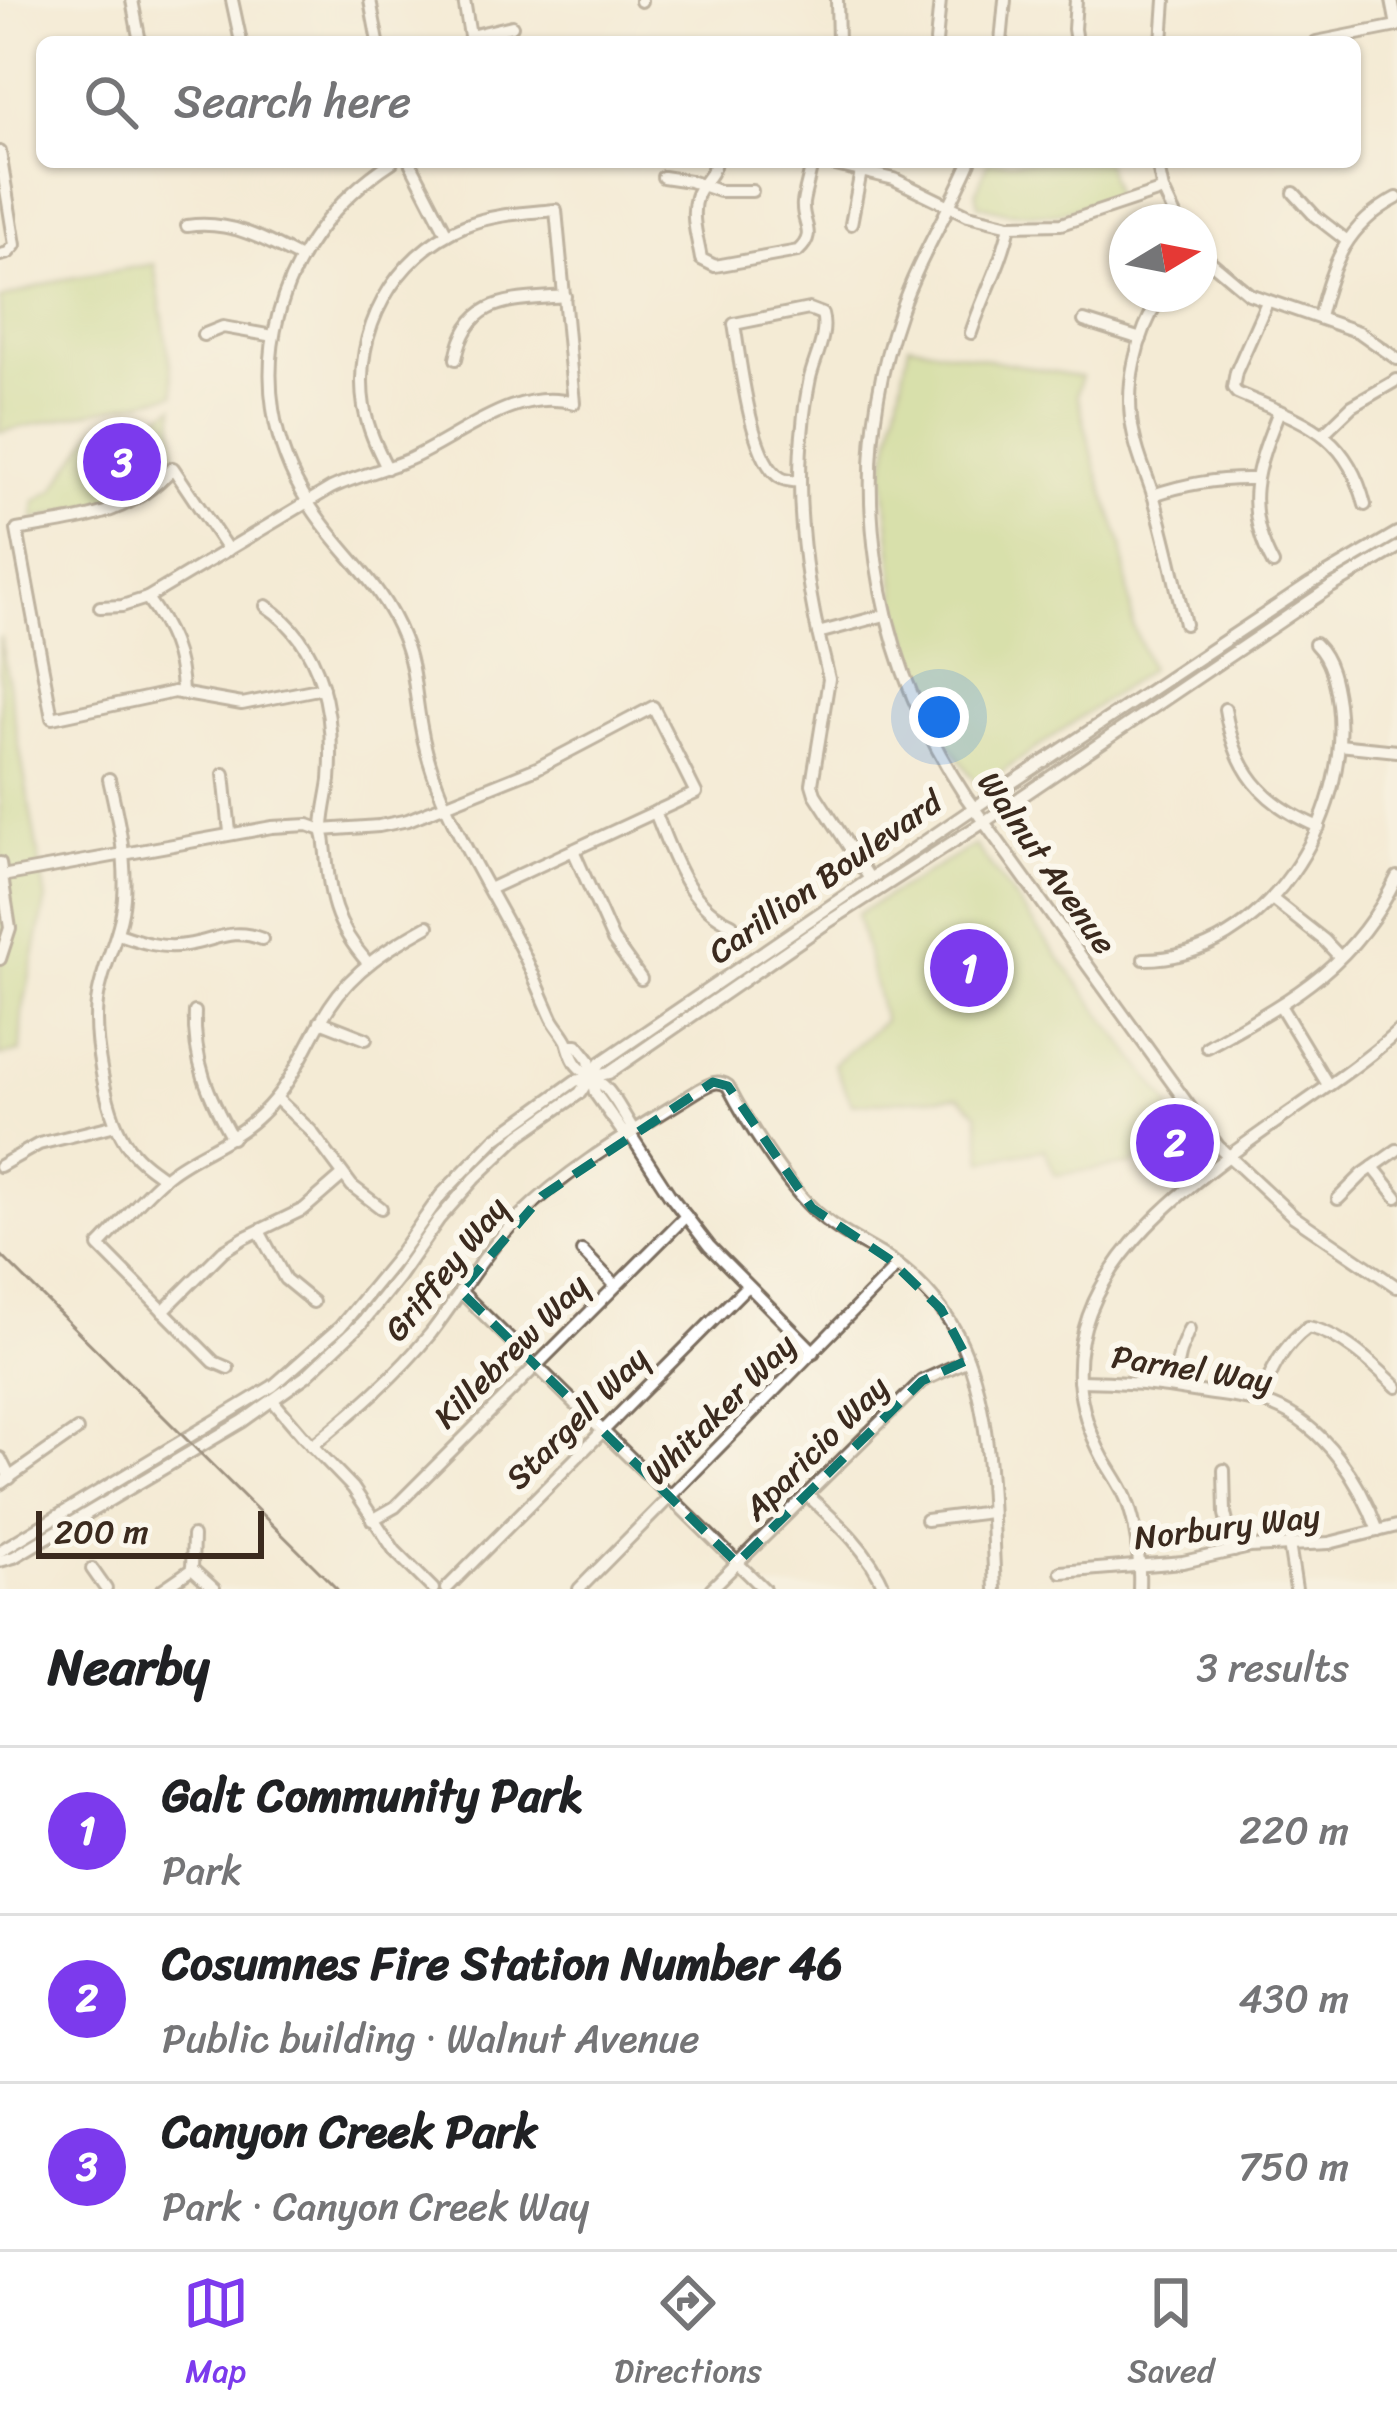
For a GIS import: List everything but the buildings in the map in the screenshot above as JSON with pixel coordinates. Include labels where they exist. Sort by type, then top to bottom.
[{"type":"street","points":[[132,0],[139,36]]},
{"type":"street","points":[[232,0],[240,36]]},
{"type":"street","points":[[370,0],[377,36]]},
{"type":"street","points":[[464,0],[470,36],[512,26]]},
{"type":"street","points":[[837,0],[838,36]]},
{"type":"street","points":[[937,36],[940,0]]},
{"type":"street","points":[[1002,36],[1005,0]]},
{"type":"street","points":[[1075,36],[1076,0]]},
{"type":"street","points":[[1163,36],[1166,0]]},
{"type":"street","points":[[1346,36],[1397,26],[1392,0]]},
{"type":"street","points":[[0,152],[15,244],[8,254],[0,255]]},
{"type":"street","points":[[383,168],[338,205],[300,258],[283,296],[273,336],[271,380],[275,422],[287,463],[307,502],[373,582],[402,634],[414,672],[425,744],[446,806],[555,1023],[569,1045],[577,1045],[589,1060],[596,1093],[709,1246],[814,1352]]},
{"type":"street","points":[[413,168],[447,234]]},
{"type":"street","points":[[714,168],[696,194],[694,218],[701,259],[708,265],[798,250],[809,240],[802,210],[811,168]]},
{"type":"street","points":[[849,168],[896,175],[968,215],[1010,225],[1061,224],[1163,190]]},
{"type":"street","name":"Walnut Avenue","points":[[967,168],[899,314],[878,398],[872,445],[872,521],[885,615],[904,679],[936,748],[974,808],[1198,1121],[1229,1158],[1293,1216],[1397,1287]]},
{"type":"street","points":[[1158,168],[1170,204]]},
{"type":"street","points":[[851,224],[862,171]]},
{"type":"street","points":[[663,177],[719,191],[752,191]]},
{"type":"street","points":[[1294,193],[1346,240]]},
{"type":"street","points":[[1319,317],[1346,240],[1370,215],[1397,198]]},
{"type":"street","points":[[100,607],[147,598],[342,482],[387,468],[433,448],[502,411],[538,401],[574,403],[556,210],[496,216],[447,234],[397,277],[366,341],[362,373],[372,436],[387,468]]},
{"type":"street","points":[[971,333],[1000,264],[1010,225]]},
{"type":"street","points":[[187,226],[238,228],[300,258]]},
{"type":"street","points":[[1217,269],[1267,302],[1359,332],[1397,359]]},
{"type":"street","points":[[456,359],[464,329],[484,309],[504,302],[565,296]]},
{"type":"street","points":[[1267,302],[1233,388],[1324,433],[1354,476],[1365,506]]},
{"type":"street","points":[[800,482],[779,478],[758,443],[734,323],[809,309],[822,314],[825,325],[810,378],[800,482],[806,575],[829,679],[812,784],[870,879]]},
{"type":"street","points":[[1154,312],[1132,373],[1130,408],[1135,443],[1185,624]]},
{"type":"street","points":[[1084,321],[1141,339]]},
{"type":"street","points":[[203,335],[223,327],[273,336]]},
{"type":"street","points":[[1324,433],[1352,406],[1397,380]]},
{"type":"street","points":[[1273,565],[1260,537],[1254,502],[1255,479],[1279,411]]},
{"type":"street","points":[[228,550],[173,468],[148,492],[120,508],[17,530],[52,718],[166,693],[242,704],[322,688]]},
{"type":"street","points":[[1153,495],[1218,478],[1255,479]]},
{"type":"street","name":"Carillion Boulevard","points":[[0,1561],[274,1401],[316,1368],[362,1323],[475,1178],[520,1135],[580,1093],[600,1063],[1310,584],[1397,532]]},
{"type":"street","name":"Carillion Boulevard","points":[[0,1551],[273,1386],[340,1327],[441,1196],[515,1124],[575,1081],[609,1073],[825,924],[1331,587],[1397,548]]},
{"type":"street","points":[[147,598],[174,642],[182,692]]},
{"type":"street","points":[[266,606],[303,640],[315,662],[332,750],[322,830],[327,884],[337,915],[368,963]]},
{"type":"street","points":[[818,633],[885,615]]},
{"type":"street","points":[[1144,959],[1166,958],[1224,935],[1272,899],[1296,868],[1333,786],[1340,745],[1333,680],[1315,644]]},
{"type":"street","points":[[0,958],[10,928],[1,869],[124,853],[230,832],[394,824],[537,768],[653,706],[696,793],[489,889]]},
{"type":"street","points":[[1225,709],[1235,752],[1255,784],[1270,800],[1318,827]]},
{"type":"street","points":[[1340,745],[1397,751]]},
{"type":"street","points":[[224,773],[230,832]]},
{"type":"street","points":[[110,779],[124,853],[125,892],[118,934],[100,984],[95,1019],[98,1046],[116,1125],[136,1156],[164,1178]]},
{"type":"street","points":[[655,812],[690,890],[711,913],[732,924]]},
{"type":"street","points":[[573,850],[613,940],[641,980]]},
{"type":"street","points":[[1207,1047],[1304,991],[1379,910],[1397,877]]},
{"type":"street","points":[[1272,899],[1340,957]]},
{"type":"street","points":[[228,1368],[214,1362],[99,1246],[164,1178],[232,1138],[276,1098],[341,990],[368,963],[428,926]]},
{"type":"street","points":[[118,934],[166,946],[226,934],[262,939]]},
{"type":"street","points":[[1281,1006],[1328,1085]]},
{"type":"street","points":[[195,1012],[201,1073],[232,1138]]},
{"type":"street","points":[[320,1021],[367,1039]]},
{"type":"street","points":[[1139,1589],[1131,1511],[1089,1426],[1079,1381],[1086,1328],[1100,1290],[1173,1201],[1268,1126],[1358,1066],[1397,1032]]},
{"type":"street","name":"Griffey Way","points":[[312,1446],[389,1380],[432,1332],[504,1233],[542,1196],[592,1157],[713,1082],[728,1086],[792,1186],[812,1208],[898,1265]]},
{"type":"street","points":[[276,1098],[311,1131],[343,1175],[381,1208]]},
{"type":"street","points":[[0,1166],[39,1144],[116,1125]]},
{"type":"street","points":[[1338,1198],[1397,1150]]},
{"type":"street","points":[[1373,1167],[1397,1197]]},
{"type":"street","points":[[163,1310],[214,1258],[304,1210],[343,1175]]},
{"type":"street","name":"Killebrew Way","points":[[372,1520],[394,1507],[686,1216]]},
{"type":"street","points":[[259,1231],[285,1280],[313,1302]]},
{"type":"street","points":[[582,1250],[615,1286]]},
{"type":"street","points":[[898,1265],[940,1309],[968,1360],[982,1412],[995,1589]]},
{"type":"street","name":"Whitaker Way","points":[[578,1589],[898,1265]]},
{"type":"street","name":"Stargell Way","points":[[446,1589],[747,1286]]},
{"type":"street","points":[[460,1291],[764,1589]]},
{"type":"street","points":[[1261,1403],[1274,1367],[1308,1327],[1346,1345],[1397,1387]]},
{"type":"street","points":[[1172,1388],[1190,1328]]},
{"type":"street","name":"Aparicio Way","points":[[711,1589],[922,1381],[968,1360]]},
{"type":"street","name":"Parnel Way","points":[[1079,1381],[1172,1388],[1261,1403],[1292,1415],[1323,1441],[1356,1484],[1378,1532]]},
{"type":"street","points":[[274,1401],[352,1488],[395,1551],[433,1589]]},
{"type":"street","points":[[0,1459],[5,1481],[77,1430]]},
{"type":"street","points":[[1224,1470],[1225,1514],[1234,1551]]},
{"type":"street","points":[[806,1494],[846,1531],[878,1572],[885,1589]]},
{"type":"street","points":[[926,1520],[990,1512]]},
{"type":"street","name":"Norbury Way","points":[[1061,1572],[1329,1543],[1397,1526]]},
{"type":"street","points":[[193,1536],[192,1569],[214,1589]]},
{"type":"street","points":[[1289,1544],[1296,1589]]},
{"type":"street","points":[[92,1569],[106,1589]]},
{"type":"street","points":[[163,1589],[192,1569]]},
{"type":"highlighted area","points":[[713,1082],[728,1086],[812,1208],[889,1259],[941,1309],[968,1360],[922,1381],[737,1563],[460,1291],[542,1196]]},
{"type":"green space","points":[[986,168],[1108,168],[1115,198],[1053,214],[979,205],[976,192]]},
{"type":"green space","points":[[154,264],[175,394],[0,432],[0,299],[59,280]]},
{"type":"green space","points":[[909,344],[1081,377],[1077,394],[1122,544],[1133,625],[1150,669],[979,788],[936,725],[897,603],[884,472]]},
{"type":"green space","points":[[174,406],[175,461],[109,503],[33,519],[35,501],[54,490],[97,426],[159,416]]},
{"type":"green space","points":[[0,636],[46,899],[22,1014],[20,1052],[0,1056]]},
{"type":"green space","points":[[975,845],[1171,1107],[1134,1164],[1055,1175],[1045,1149],[983,1161],[978,1113],[959,1096],[852,1104],[834,1064],[884,1021],[857,914]]},
{"type":"railway","points":[[0,1254],[337,1589]]},
{"type":"place","name":"Canyon Creek Park","points":[[122,462]]},
{"type":"place","name":"Galt Community Park","points":[[969,968]]},
{"type":"place","name":"Cosumnes Fire Station Number 46","points":[[1175,1143]]}]
